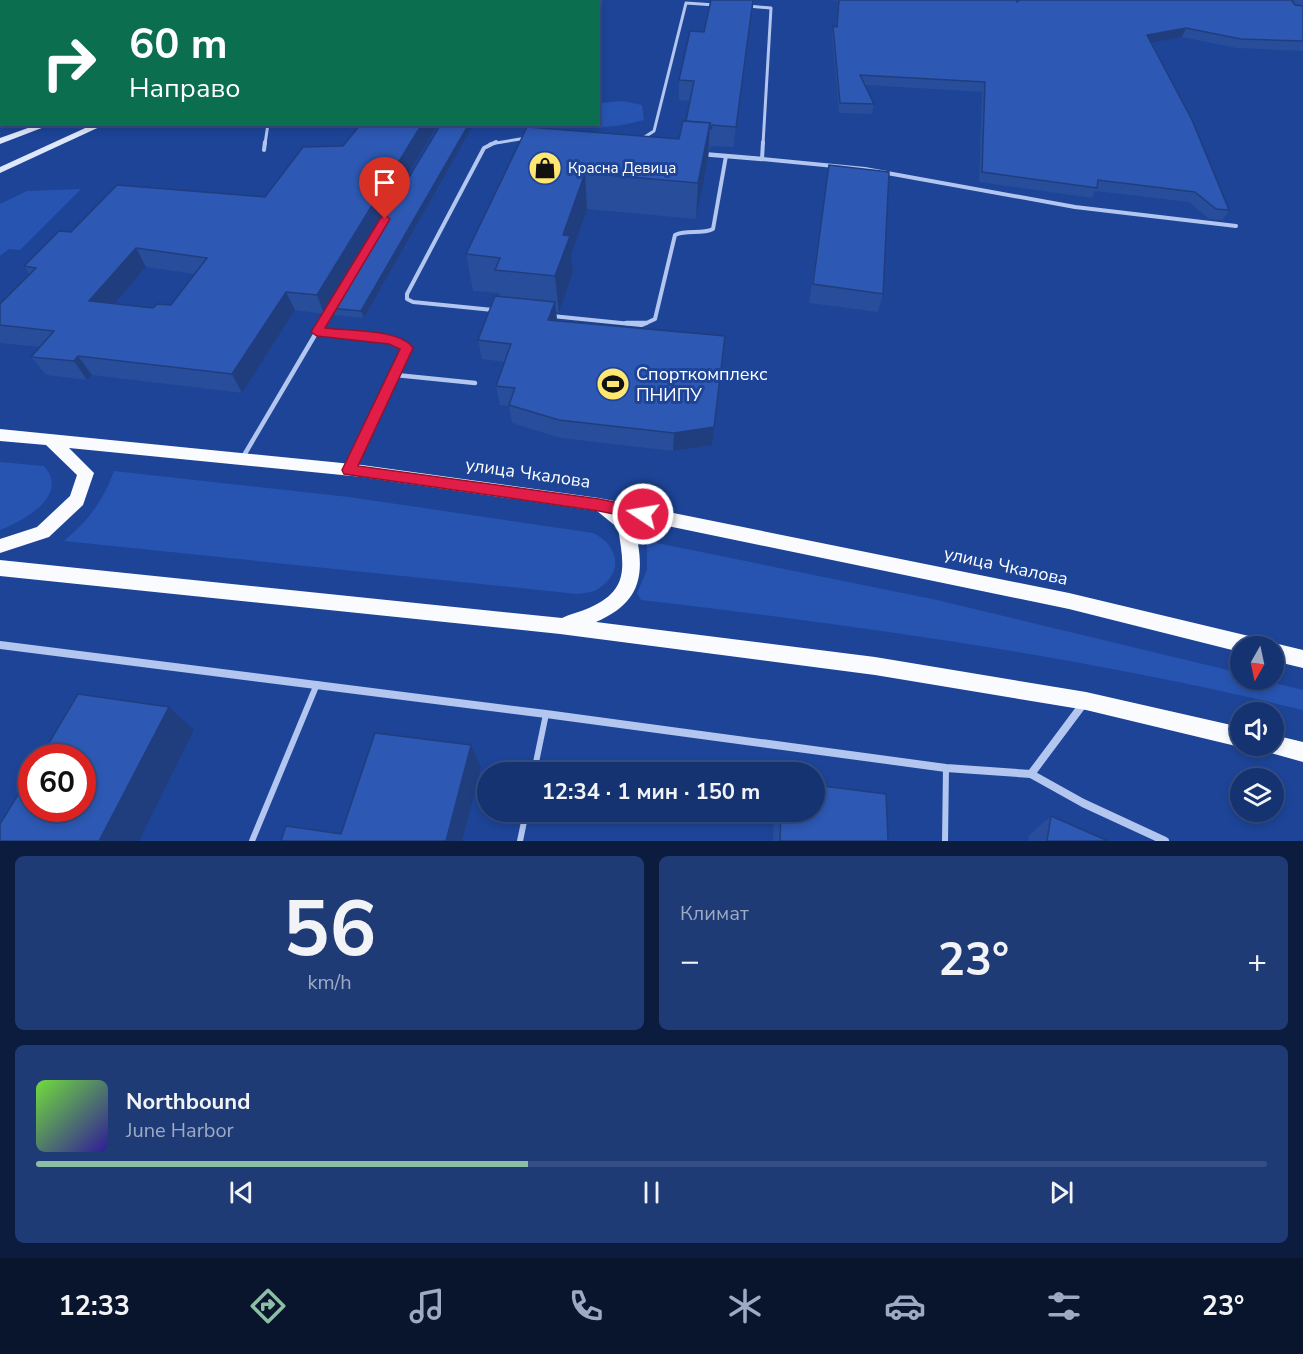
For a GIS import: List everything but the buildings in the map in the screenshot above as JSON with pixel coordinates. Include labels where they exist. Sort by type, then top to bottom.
[{"type":"main road","points":[[0,141],[42,126]]},
{"type":"main road","points":[[0,170],[98,126]]},
{"type":"main road","name":"улица Чкалова","points":[[0,435],[349,470],[599,505],[1069,601],[1230,640]]},
{"type":"main road","points":[[0,546],[42,532],[77,500],[86,473],[50,440]]},
{"type":"main road","points":[[560,626],[596,616],[624,595],[632,570],[626,525],[599,505]]},
{"type":"main road","points":[[0,568],[560,626],[875,666],[1086,701],[1230,735]]},
{"type":"main road","points":[[1284,654],[1303,659]]},
{"type":"main road","points":[[1284,747],[1303,752]]},
{"type":"street","points":[[692,153],[762,159]]},
{"type":"street","points":[[0,645],[317,684],[946,768],[1031,774],[1165,841]]},
{"type":"street","points":[[1031,774],[1086,701]]},
{"type":"lane","points":[[633,141],[654,131],[686,3],[718,5]]},
{"type":"lane","points":[[739,6],[771,8],[762,159],[865,169],[1075,207],[1236,226]]},
{"type":"lane","points":[[264,150],[268,126]]},
{"type":"lane","points":[[505,311],[413,302],[407,299],[407,294],[484,148],[492,143],[511,139],[536,139]]},
{"type":"lane","points":[[550,316],[642,325],[655,319],[675,235],[683,231],[704,233],[713,229],[726,156]]},
{"type":"lane","points":[[243,458],[335,302]]},
{"type":"lane","points":[[317,332],[402,342],[407,348],[349,470]]},
{"type":"lane","points":[[396,375],[475,383]]},
{"type":"lane","points":[[252,841],[317,684]]},
{"type":"lane","points":[[536,762],[546,714]]},
{"type":"lane","points":[[945,841],[946,768]]},
{"type":"lane","points":[[520,841],[524,822]]},
{"type":"shaded area","points":[[622,101],[642,105],[644,120],[608,127],[582,126],[600,126],[600,103]]},
{"type":"shaded area","points":[[81,189],[20,250],[9,249],[0,256],[0,204],[27,191]]},
{"type":"shaded area","points":[[0,462],[44,466],[51,477],[51,487],[48,497],[41,506],[21,520],[0,530]]},
{"type":"shaded area","points":[[114,471],[349,497],[593,533],[609,545],[615,560],[614,568],[611,576],[596,590],[577,594],[64,541],[94,510]]},
{"type":"shaded area","points":[[652,542],[937,600],[1230,671],[1230,690],[1284,690],[1284,685],[1303,690],[1303,710],[1284,706],[1284,702],[1268,702],[1139,674],[974,645],[641,600],[637,593],[647,570],[647,545]]},
{"type":"place","name":"Красна Девица","points":[[545,168]]},
{"type":"place","name":"Спорткомплекс ПНИПУ","points":[[613,384]]},
{"type":"route","points":[[385,219],[317,332],[389,339],[402,342],[407,348],[349,470],[599,505],[643,514]]}]
